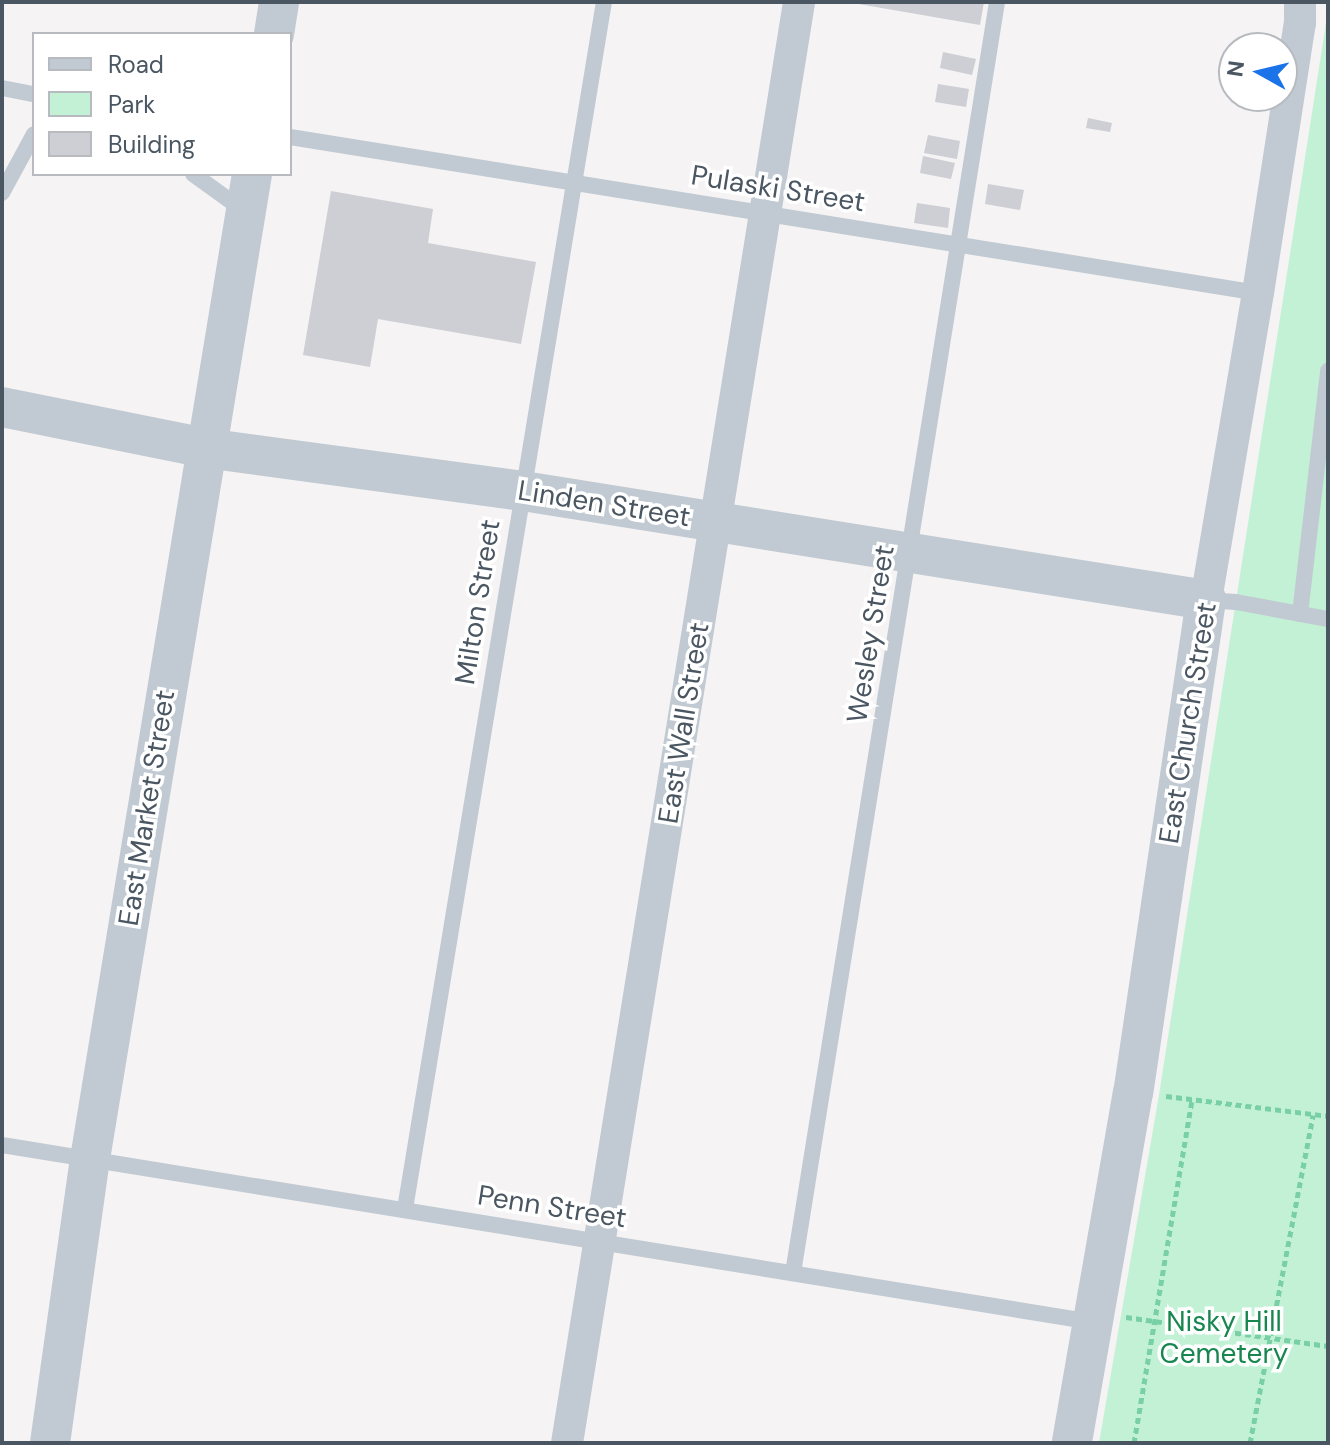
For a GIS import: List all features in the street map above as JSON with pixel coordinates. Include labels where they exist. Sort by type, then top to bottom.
[{"type":"street","points":[[274,32],[279,2]]},
{"type":"street","name":"East Wall Street","points":[[567,1443],[799,2]]},
{"type":"street","name":"East Church Street","points":[[1072,1443],[1133,1092],[1206,600],[1300,23],[1300,2]]},
{"type":"street","name":"East Market Street","points":[[50,1443],[90,1159],[249,193]]},
{"type":"street","name":"Linden Street","points":[[2,407],[205,448],[523,491],[1206,600]]},
{"type":"lane","name":"Milton Street","points":[[405,1209],[604,2]]},
{"type":"lane","name":"Wesley Street","points":[[793,1273],[997,2]]},
{"type":"lane","points":[[2,88],[32,94]]},
{"type":"lane","name":"Pulaski Street","points":[[292,137],[1258,293]]},
{"type":"lane","points":[[2,193],[32,138]]},
{"type":"lane","points":[[199,176],[249,193]]},
{"type":"lane","points":[[1300,614],[1328,371]]},
{"type":"lane","points":[[1206,600],[1236,602],[1328,619]]},
{"type":"lane","name":"Penn Street","points":[[2,1145],[1093,1322]]},
{"type":"path","points":[[1133,1092],[1328,1116]]},
{"type":"path","points":[[1134,1443],[1192,1099]]},
{"type":"path","points":[[1250,1443],[1313,1115]]},
{"type":"path","points":[[1093,1322],[1121,1317],[1328,1346]]},
{"type":"green space","name":"Nisky Hill Cemetery","points":[[1328,10],[1328,1443],[1099,1443],[1159,1095]]},
{"type":"building","points":[[847,2],[984,2],[980,25]]},
{"type":"building","points":[[943,52],[976,59],[972,75],[940,68]]},
{"type":"building","points":[[938,84],[969,89],[966,107],[935,102]]},
{"type":"building","points":[[1088,118],[1112,123],[1110,132],[1086,128]]},
{"type":"building","points":[[928,135],[960,141],[957,159],[924,153]]},
{"type":"building","points":[[923,156],[955,163],[951,179],[920,173]]},
{"type":"building","points":[[988,184],[1024,190],[1020,210],[985,204]]},
{"type":"building","points":[[331,191],[433,209],[428,243],[536,262],[521,344],[378,319],[370,367],[303,355]]},
{"type":"building","points":[[917,203],[950,208],[948,228],[914,223]]}]
